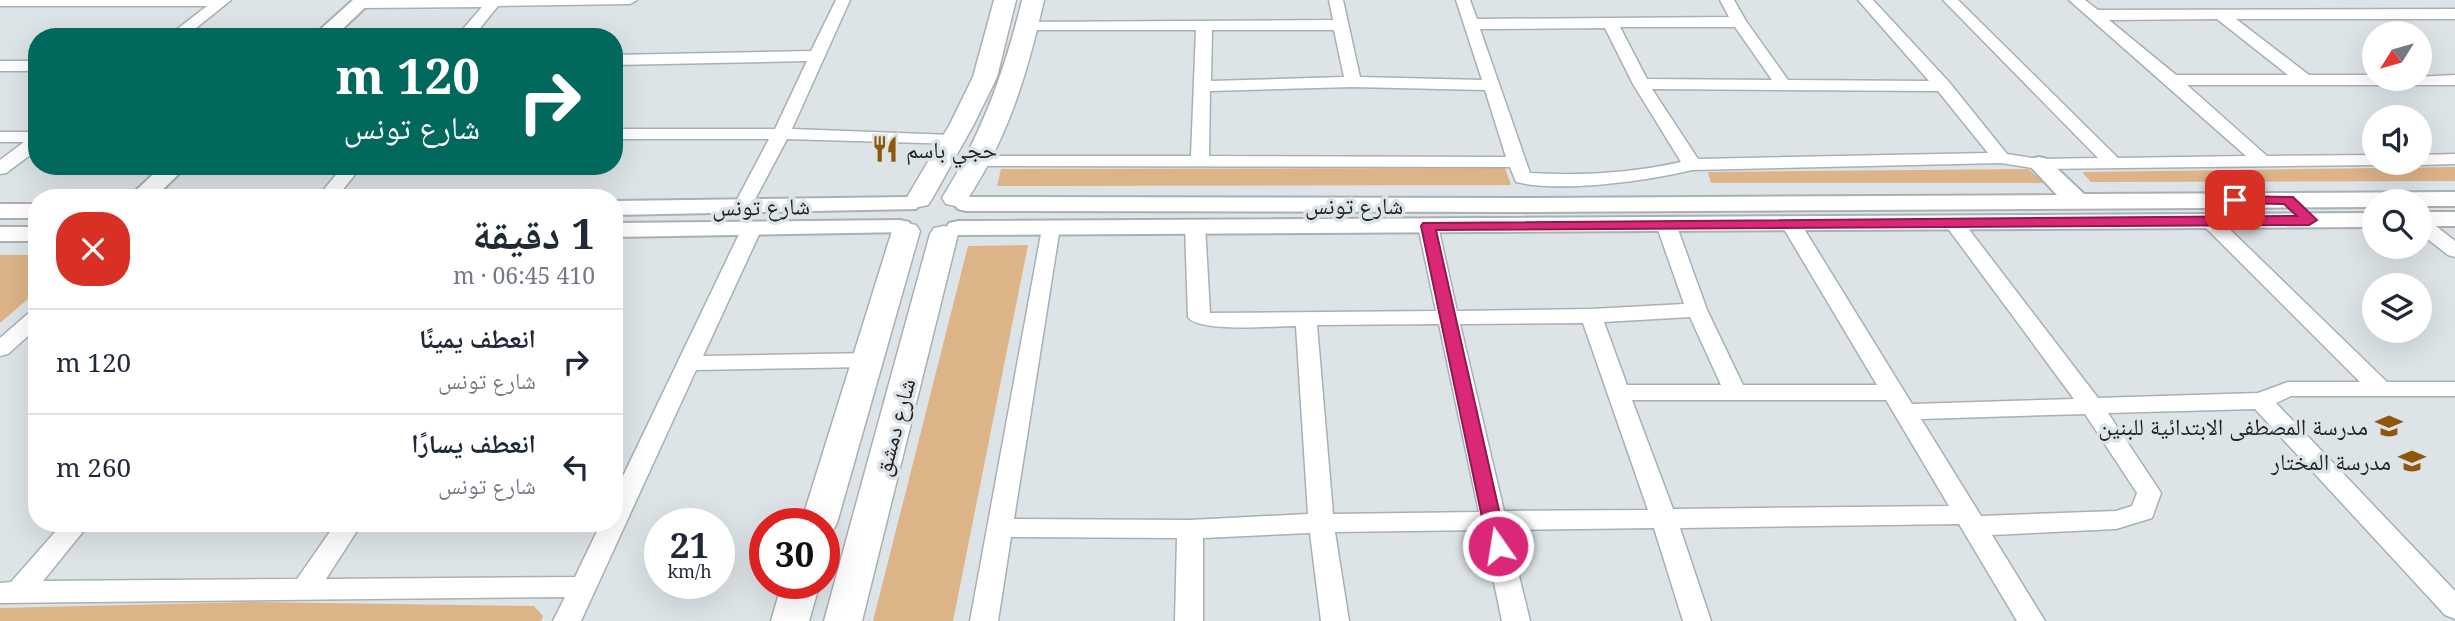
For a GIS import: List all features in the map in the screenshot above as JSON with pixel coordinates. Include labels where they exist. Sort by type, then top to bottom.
[{"type":"main road","name":"شارع دمشق","points":[[825,508],[869,360],[908,215],[953,140],[985,77],[1005,0]]},
{"type":"main road","name":"شارع دمشق","points":[[843,621],[956,216],[975,161],[1014,77],[1033,0]]},
{"type":"main road","points":[[937,196],[956,216],[924,236],[908,215],[937,196]]},
{"type":"main road","points":[[790,621],[796,599]]},
{"type":"street","points":[[332,28],[362,2],[630,0]]},
{"type":"street","points":[[623,504],[690,363],[781,134],[843,0]]},
{"type":"street","points":[[1336,0],[1353,82]]},
{"type":"street","points":[[1463,0],[1531,205]]},
{"type":"street","points":[[1727,0],[1739,22],[1783,84]]},
{"type":"street","points":[[1866,0],[1943,86],[2001,158]]},
{"type":"street","points":[[1950,0],[2113,163]]},
{"type":"street","points":[[2076,0],[2172,80],[2262,161]]},
{"type":"street","points":[[0,2],[223,1]]},
{"type":"street","points":[[187,28],[223,1]]},
{"type":"street","points":[[472,28],[494,2]]},
{"type":"street","points":[[2094,15],[2455,15]]},
{"type":"street","points":[[2221,15],[2305,80]]},
{"type":"street","points":[[1610,22],[1641,84],[1692,165]]},
{"type":"street","points":[[1471,24],[1739,22]]},
{"type":"street","points":[[1027,25],[1341,24]]},
{"type":"street","points":[[1200,163],[1205,26]]},
{"type":"street","points":[[623,60],[817,56]]},
{"type":"street","points":[[0,66],[28,66]]},
{"type":"street","points":[[2172,80],[2455,80]]},
{"type":"street","points":[[1202,86],[1353,82],[1492,85]]},
{"type":"street","points":[[1641,84],[1943,86]]},
{"type":"street","points":[[623,134],[781,134],[953,140]]},
{"type":"street","points":[[0,137],[28,139]]},
{"type":"street","points":[[0,169],[28,146]]},
{"type":"street","points":[[975,161],[1519,170],[1553,180],[1649,175],[1692,165],[2001,158],[2039,164],[2362,160]]},
{"type":"street","points":[[2432,160],[2455,159]]},
{"type":"street","points":[[2039,164],[2077,201]]},
{"type":"street","points":[[150,189],[166,175]]},
{"type":"street","points":[[334,189],[345,175]]},
{"type":"street","name":"شارع تونس","points":[[956,216],[1531,205],[2455,199]]},
{"type":"street","points":[[2288,200],[2309,220]]},
{"type":"street","name":"شارع تونس","points":[[623,209],[747,217],[908,215]]},
{"type":"street","points":[[0,211],[28,211]]},
{"type":"street","name":"شارع تونس","points":[[956,216],[1049,227],[2362,220]]},
{"type":"street","name":"شارع تونس","points":[[623,229],[747,217]]},
{"type":"street","points":[[2432,220],[2455,219]]},
{"type":"street","points":[[2210,221],[2379,387]]},
{"type":"street","points":[[1000,528],[1189,529],[1321,523],[1664,519],[2116,520],[2143,512],[2149,493],[2092,407],[1954,223]]},
{"type":"street","points":[[1666,224],[1697,310],[1735,391]]},
{"type":"street","points":[[1791,224],[2031,621]]},
{"type":"street","points":[[1195,225],[1199,317],[1208,320],[1591,316],[1697,310]]},
{"type":"street","points":[[1428,226],[1516,621]]},
{"type":"street","points":[[984,621],[1049,227]]},
{"type":"street","points":[[2432,231],[2455,251]]},
{"type":"street","points":[[0,234],[28,233]]},
{"type":"street","points":[[1591,316],[1664,519],[1697,621]]},
{"type":"street","points":[[1306,319],[1321,523],[1335,621]]},
{"type":"street","points":[[0,349],[28,325]]},
{"type":"street","points":[[690,363],[869,360]]},
{"type":"street","points":[[1618,392],[1735,391],[1899,403],[2092,407],[2261,401],[2288,389],[2455,388]]},
{"type":"street","points":[[2261,401],[2455,608]]},
{"type":"street","points":[[1189,529],[1189,621]]},
{"type":"street","points":[[9,593],[69,532]]},
{"type":"street","points":[[306,589],[344,532]]},
{"type":"street","points":[[567,621],[610,532]]},
{"type":"street","points":[[9,593],[583,587]]},
{"type":"shaded area","points":[[2432,167],[2455,167],[2455,181],[2091,182],[2082,172],[2362,168],[2362,175],[2432,175]]},
{"type":"shaded area","points":[[1505,168],[1511,185],[997,186],[1001,169]]},
{"type":"shaded area","points":[[2028,169],[2045,183],[1711,183],[1708,172]]},
{"type":"shaded area","points":[[1028,245],[953,621],[873,621],[968,246]]},
{"type":"shaded area","points":[[0,255],[28,255],[28,299],[0,323]]},
{"type":"shaded area","points":[[251,602],[534,606],[543,616],[541,621],[0,621],[0,608]]},
{"type":"place","name":"حجي باسم","points":[[885,149]]},
{"type":"place","name":"مدرسة المصطفى الابتدائية للبنين","points":[[2389,426]]},
{"type":"place","name":"مدرسة المختار","points":[[2412,461]]},
{"type":"route","points":[[1498,546],[1428,226],[2309,220],[2288,200],[2235,200]]}]
